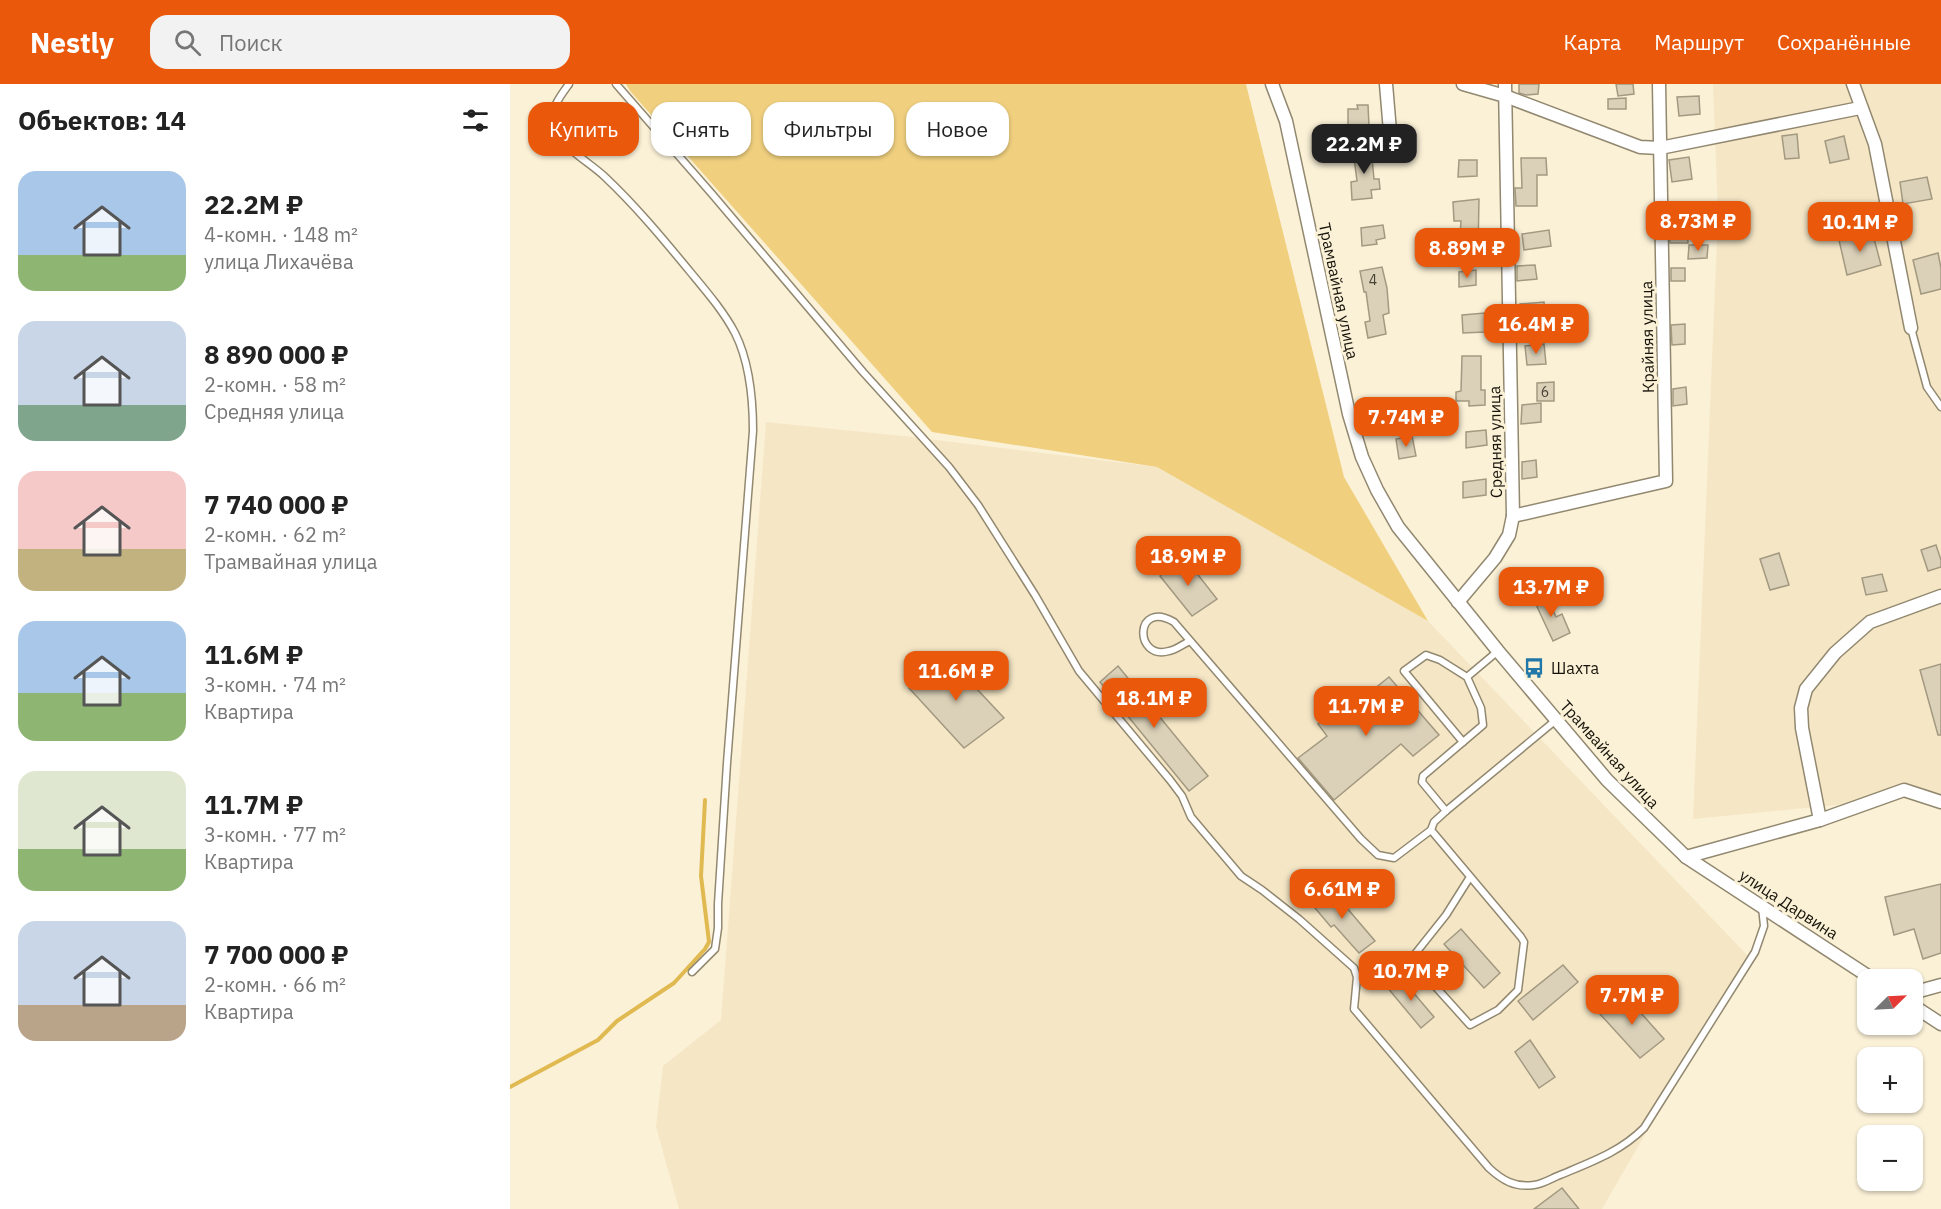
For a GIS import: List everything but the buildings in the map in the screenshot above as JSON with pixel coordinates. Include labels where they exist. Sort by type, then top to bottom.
[{"type":"street","name":"Трамвайная улица","points":[[1272,84],[1286,121],[1347,403],[1362,457],[1377,490],[1398,527],[1556,720],[1607,780],[1686,856]]},
{"type":"street","points":[[1386,84],[1392,155]]},
{"type":"street","points":[[1462,84],[1505,90],[1640,147],[1660,148],[1860,108]]},
{"type":"street","name":"Крайняя улица","points":[[1513,516],[1666,481],[1659,84]]},
{"type":"street","points":[[1853,84],[1875,144],[1911,328]]},
{"type":"street","name":"Средняя улица","points":[[1458,602],[1495,558],[1509,535],[1513,516],[1505,90]]},
{"type":"street","points":[[1820,820],[1802,728],[1801,708],[1806,688],[1835,653],[1870,622],[1941,596]]},
{"type":"street","points":[[1686,856],[1820,820],[1904,790],[1941,802]]},
{"type":"street","name":"улица Дарвина","points":[[1686,856],[1857,969]]},
{"type":"street","points":[[1923,990],[1941,985]]},
{"type":"street","points":[[1923,1012],[1941,1024]]},
{"type":"lane","points":[[569,84],[555,105],[552,117],[553,127],[572,150],[602,174],[650,222],[707,292],[734,333],[743,356],[753,402],[716,950],[692,972]]},
{"type":"lane","points":[[616,84],[863,372],[949,467],[978,504],[1079,671],[1170,780],[1182,796],[1191,817],[1241,876],[1299,919],[1354,968],[1357,977],[1354,1009],[1489,1168],[1503,1180],[1518,1185],[1535,1185],[1610,1154],[1631,1141],[1644,1128],[1755,952],[1764,926],[1762,906]]},
{"type":"lane","points":[[1911,328],[1927,387],[1941,407]]},
{"type":"lane","points":[[1190,641],[1170,651],[1161,652],[1150,649],[1144,641],[1142,630],[1146,622],[1154,616],[1163,615],[1174,622],[1354,831],[1378,855],[1394,858],[1431,830],[1434,822],[1446,811],[1556,720]]},
{"type":"lane","points":[[1467,678],[1498,651]]},
{"type":"lane","points":[[1446,811],[1422,782],[1423,776],[1463,742],[1483,724],[1480,708],[1467,678],[1440,660],[1426,655],[1404,671],[1463,742]]},
{"type":"lane","points":[[1431,830],[1524,942],[1518,990],[1498,1010],[1470,1025],[1416,965],[1415,954],[1446,915],[1470,877]]},
{"type":"shaded area","points":[[626,84],[1246,84],[1344,477],[1428,621],[1157,467],[932,432],[688,156],[751,156],[751,102],[651,102],[651,115]]},
{"type":"shaded area","points":[[1713,84],[1941,84],[1941,795],[1693,819],[1718,215]]},
{"type":"shaded area","points":[[766,422],[1158,467],[1428,621],[1748,956],[1602,1209],[679,1209],[656,1127],[663,1066],[721,1020]]},
{"type":"waterway","points":[[510,1087],[598,1040],[617,1021],[674,983],[705,949],[709,942],[701,876],[705,800]]},
{"type":"place","name":"Шахта","points":[[1534,668]]}]
